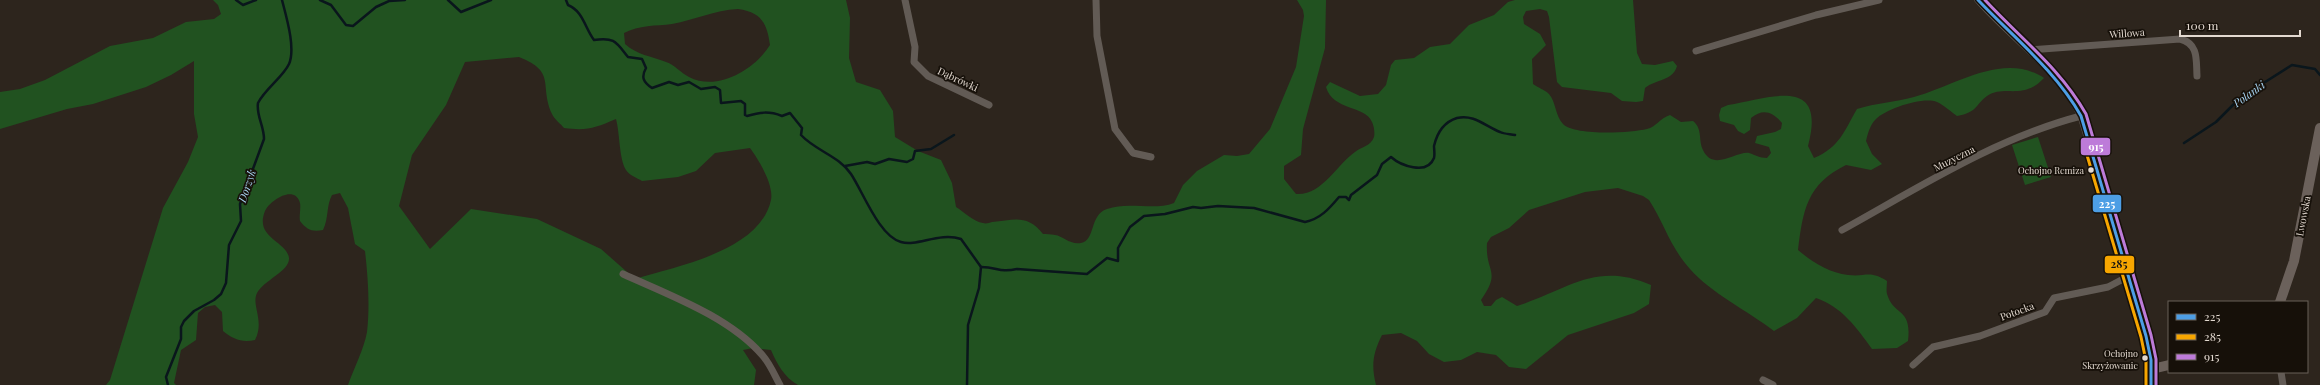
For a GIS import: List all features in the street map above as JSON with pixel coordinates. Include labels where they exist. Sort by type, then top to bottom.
[{"type":"street","name":"Dąbrówki","points":[[905,0],[915,47],[914,62],[928,76],[989,105]]},
{"type":"street","points":[[1096,0],[1097,36],[1115,129],[1133,153],[1152,157]]},
{"type":"street","points":[[1696,50],[1816,15],[1879,0]]},
{"type":"street","points":[[1978,0],[1995,20],[2030,50],[2065,89],[2081,116],[2146,336],[2152,369],[2149,385]]},
{"type":"street","name":"Willowa","points":[[2030,50],[2180,39],[2189,42],[2195,49],[2197,76]]},
{"type":"street","name":"Muzyczna","points":[[1842,230],[1928,182],[2008,142],[2081,116]]},
{"type":"street","name":"Lwowska","points":[[2280,301],[2294,261],[2320,128]]},
{"type":"street","points":[[624,274],[692,306],[732,329],[763,356],[780,385]]},
{"type":"street","name":"Potocka","points":[[1912,365],[1934,347],[1980,336],[2045,312],[2054,298],[2108,287],[2128,277]]},
{"type":"street","points":[[2152,369],[2168,365]]},
{"type":"street","points":[[2281,373],[2283,385]]},
{"type":"street","points":[[1763,380],[1774,385]]},
{"type":"green space","points":[[213,0],[846,0],[850,18],[849,58],[856,82],[880,90],[893,111],[895,137],[918,151],[941,160],[952,183],[956,207],[980,222],[986,223],[1014,220],[1026,221],[1032,223],[1043,234],[1052,234],[1073,243],[1081,243],[1086,241],[1091,233],[1097,216],[1101,212],[1115,207],[1158,206],[1174,203],[1183,185],[1197,171],[1224,155],[1237,156],[1249,154],[1270,129],[1296,67],[1304,16],[1303,10],[1297,0],[1326,0],[1325,48],[1303,129],[1301,155],[1284,166],[1284,179],[1296,194],[1314,190],[1321,185],[1348,157],[1371,142],[1374,137],[1373,125],[1368,117],[1363,113],[1335,100],[1330,95],[1326,87],[1330,82],[1360,96],[1378,94],[1386,85],[1391,65],[1395,60],[1414,58],[1430,47],[1450,44],[1469,25],[1494,15],[1508,2],[1515,0],[1633,0],[1637,53],[1642,64],[1655,65],[1673,61],[1677,66],[1675,71],[1668,77],[1645,88],[1643,101],[1622,101],[1611,93],[1562,87],[1557,82],[1549,17],[1547,11],[1540,9],[1526,11],[1523,17],[1524,24],[1540,34],[1546,45],[1532,59],[1533,84],[1549,94],[1558,117],[1563,124],[1569,128],[1590,132],[1616,132],[1647,129],[1670,115],[1681,122],[1693,121],[1698,128],[1703,150],[1707,156],[1719,160],[1744,153],[1767,158],[1771,153],[1769,147],[1755,143],[1757,136],[1781,129],[1782,123],[1771,114],[1764,112],[1760,113],[1751,118],[1750,130],[1744,134],[1738,131],[1734,125],[1720,121],[1719,115],[1721,108],[1728,105],[1777,96],[1791,96],[1802,100],[1809,109],[1812,124],[1808,146],[1814,158],[1823,154],[1836,143],[1845,131],[1857,109],[1914,97],[1979,73],[1996,69],[2012,68],[2028,71],[2044,78],[2029,89],[2021,91],[2001,91],[1987,96],[1969,113],[1957,116],[1940,103],[1931,101],[1905,104],[1888,111],[1874,121],[1866,141],[1872,154],[1882,164],[1871,170],[1846,165],[1833,172],[1823,181],[1809,200],[1802,223],[1798,250],[1815,262],[1834,272],[1848,275],[1872,275],[1887,281],[1887,292],[1890,301],[1905,317],[1909,330],[1908,341],[1897,348],[1872,349],[1841,312],[1833,306],[1816,298],[1797,318],[1774,331],[1708,286],[1690,269],[1672,244],[1649,200],[1643,196],[1618,188],[1585,192],[1529,210],[1509,228],[1491,237],[1487,243],[1488,260],[1492,277],[1491,283],[1481,300],[1484,306],[1491,306],[1496,300],[1502,297],[1517,306],[1582,280],[1597,277],[1614,276],[1631,278],[1651,285],[1649,304],[1634,313],[1568,335],[1526,369],[1509,367],[1496,355],[1477,352],[1461,360],[1444,362],[1429,354],[1417,341],[1401,333],[1382,335],[1375,353],[1373,365],[1376,385],[798,385],[793,382],[782,370],[771,350],[753,348],[743,350],[756,370],[754,385],[348,385],[367,332],[368,292],[365,251],[355,244],[348,208],[340,193],[332,195],[323,230],[316,231],[310,230],[300,221],[300,203],[297,197],[288,194],[272,202],[265,211],[263,220],[267,233],[283,247],[289,258],[285,267],[260,288],[257,293],[256,303],[259,326],[255,340],[242,341],[227,334],[223,331],[222,312],[215,305],[205,307],[198,313],[196,340],[181,350],[174,383],[176,385],[106,385],[110,380],[163,208],[188,162],[198,137],[194,114],[194,61],[171,75],[146,87],[93,104],[67,109],[0,129],[0,92],[20,89],[45,80],[110,46],[153,38],[186,22],[214,19],[221,14],[218,5]],"holes":[[[738,9],[752,13],[762,20],[769,37],[770,45],[763,54],[745,70],[735,76],[723,80],[712,82],[700,81],[689,77],[669,63],[639,53],[625,44],[624,33],[636,28],[672,24],[721,11]],[[519,57],[531,63],[543,74],[548,104],[554,118],[564,128],[591,128],[616,119],[622,160],[626,170],[642,181],[678,177],[696,171],[715,153],[750,148],[758,159],[770,187],[771,200],[764,218],[751,232],[734,244],[715,254],[694,262],[635,279],[601,249],[537,219],[471,209],[430,249],[399,206],[412,155],[446,105],[465,62]]]},
{"type":"green space","points":[[2038,137],[2051,177],[2025,185],[2012,145]]},
{"type":"waterway","name":"Dorzyk","points":[[236,0],[243,5],[256,0]]},
{"type":"waterway","name":"Dorzyk","points":[[168,385],[166,377],[181,339],[181,327],[184,321],[194,311],[214,300],[221,294],[226,283],[229,245],[241,221],[240,204],[264,139],[258,112],[258,103],[286,69],[291,57],[290,32],[282,0]]},
{"type":"waterway","points":[[320,0],[331,5],[346,25],[353,26],[376,7],[389,1],[405,0]]},
{"type":"waterway","points":[[448,0],[461,12],[491,0]]},
{"type":"waterway","points":[[566,0],[568,5],[577,11],[594,40],[611,40],[618,44],[628,57],[642,59],[646,68],[643,77],[647,84],[652,88],[669,82],[678,85],[689,82],[701,89],[715,87],[720,90],[721,103],[741,101],[745,104],[745,115],[747,116],[764,113],[773,113],[782,116],[790,113],[802,128],[801,135],[807,141],[834,158],[851,174],[879,223],[893,238],[907,243],[945,237],[961,239],[981,267],[979,288],[968,325],[967,385]]},
{"type":"waterway","name":"Polanki","points":[[2184,143],[2216,122],[2240,98],[2292,65],[2315,69],[2320,75]]},
{"type":"waterway","points":[[981,267],[1002,270],[1017,269],[1087,274],[1107,258],[1118,261],[1118,248],[1130,227],[1144,216],[1165,214],[1193,207],[1201,208],[1218,206],[1254,208],[1305,222],[1310,221],[1320,216],[1339,197],[1346,197],[1349,200],[1351,195],[1377,175],[1382,164],[1391,157],[1407,166],[1420,168],[1426,167],[1434,158],[1434,146],[1437,137],[1445,125],[1452,120],[1463,117],[1474,119],[1502,133],[1515,135]]},
{"type":"waterway","points":[[845,166],[867,162],[875,164],[889,159],[907,162],[913,159],[915,151],[931,149],[954,135]]},
{"type":"transit line","name":"225","points":[[1978,0],[2046,69],[2071,99],[2081,116],[2146,336],[2151,360],[2151,385]]},
{"type":"transit line","name":"915","points":[[1985,0],[2052,68],[2076,97],[2086,114],[2151,335],[2156,359],[2156,385]]},
{"type":"transit line","name":"285","points":[[2084,145],[2141,337],[2146,361],[2146,385]]},
{"type":"place","name":"Ochojno Remiza","points":[[2091,170]]},
{"type":"place","name":"Ochojno Skrzyżowanie","points":[[2145,358]]}]
